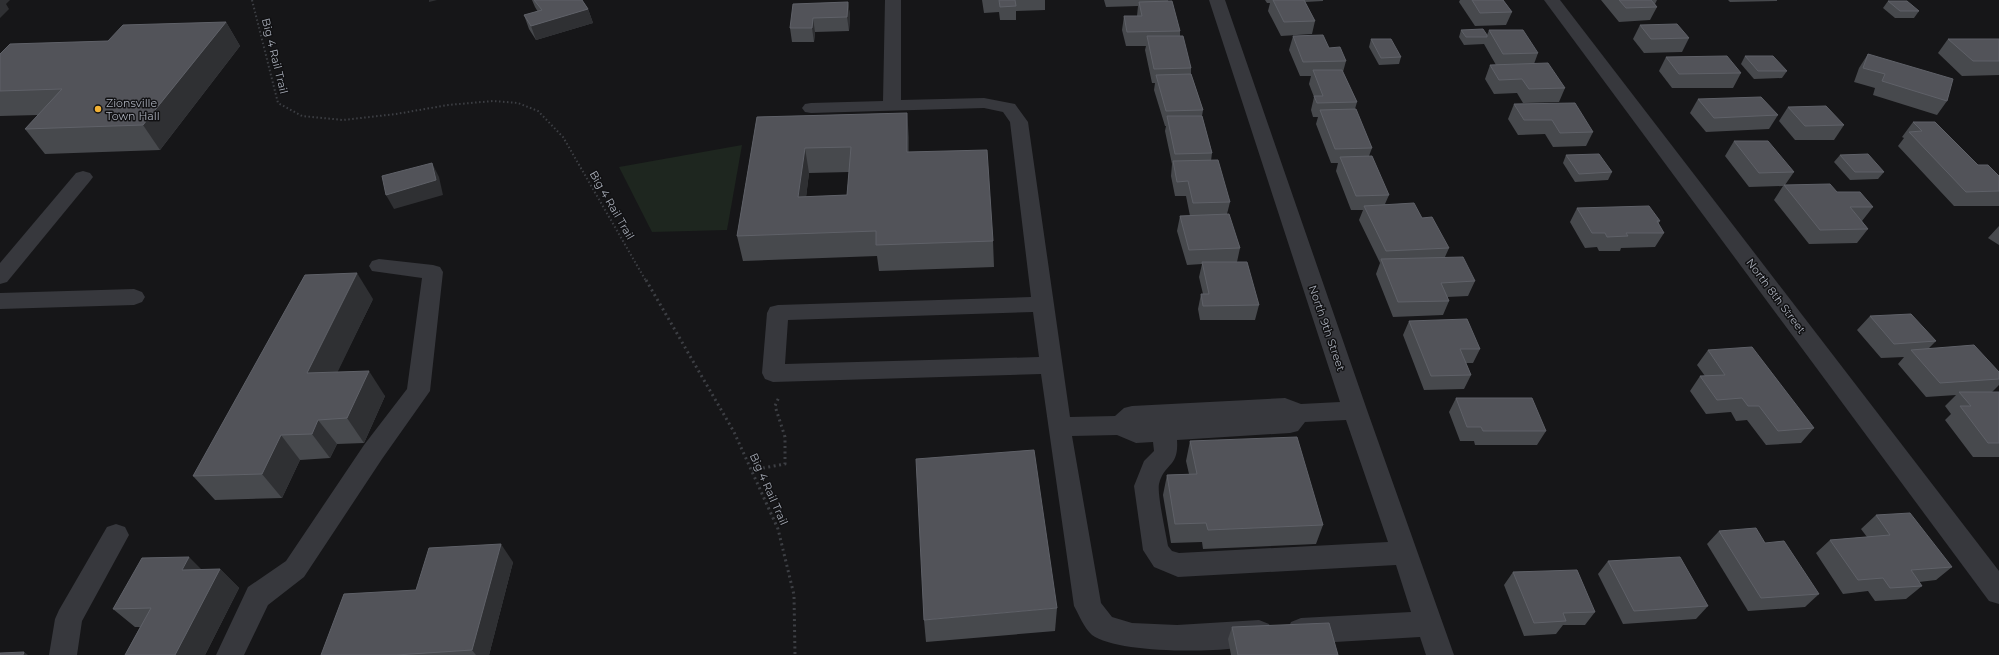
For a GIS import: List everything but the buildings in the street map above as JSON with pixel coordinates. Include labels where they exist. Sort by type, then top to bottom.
[{"type":"street","points":[[892,0],[892,106]]},
{"type":"street","name":"North 9th Street","points":[[1217,0],[1354,410],[1406,552],[1440,655]]},
{"type":"street","name":"North 8th Street","points":[[1552,0],[1999,592]]},
{"type":"street","points":[[811,108],[984,103],[1009,108],[1019,122],[1058,427],[1088,606],[1102,627],[1125,636],[1162,637],[1340,630],[1430,624]]},
{"type":"street","points":[[0,277],[83,177]]},
{"type":"street","points":[[230,655],[258,596],[295,569],[373,452],[418,391],[433,272],[379,266]]},
{"type":"street","points":[[0,301],[134,297]]},
{"type":"street","points":[[1042,304],[778,313],[773,373],[1050,365]]},
{"type":"street","points":[[1120,425],[1132,415],[1285,407],[1299,413],[1354,410]]},
{"type":"street","points":[[1058,427],[1120,425],[1136,433],[1165,432],[1290,424],[1299,413]]},
{"type":"street","points":[[1165,432],[1166,454],[1153,468],[1146,486],[1156,550],[1163,559],[1178,565],[1406,552]]},
{"type":"street","points":[[63,655],[69,619],[116,535]]},
{"type":"path","name":"Big 4 Rail Trail","points":[[252,0],[278,103],[302,116],[344,120],[396,114],[448,105],[493,101],[518,103],[538,110],[563,137],[734,432],[752,470],[778,529],[794,595],[796,636],[795,655]]},
{"type":"path","points":[[752,470],[785,464],[785,437],[775,406],[778,398],[788,393],[778,373]]},
{"type":"shaded area","points":[[742,145],[727,230],[652,232],[619,167]]},
{"type":"place","name":"Zionsville Town Hall","points":[[98,109]]}]
